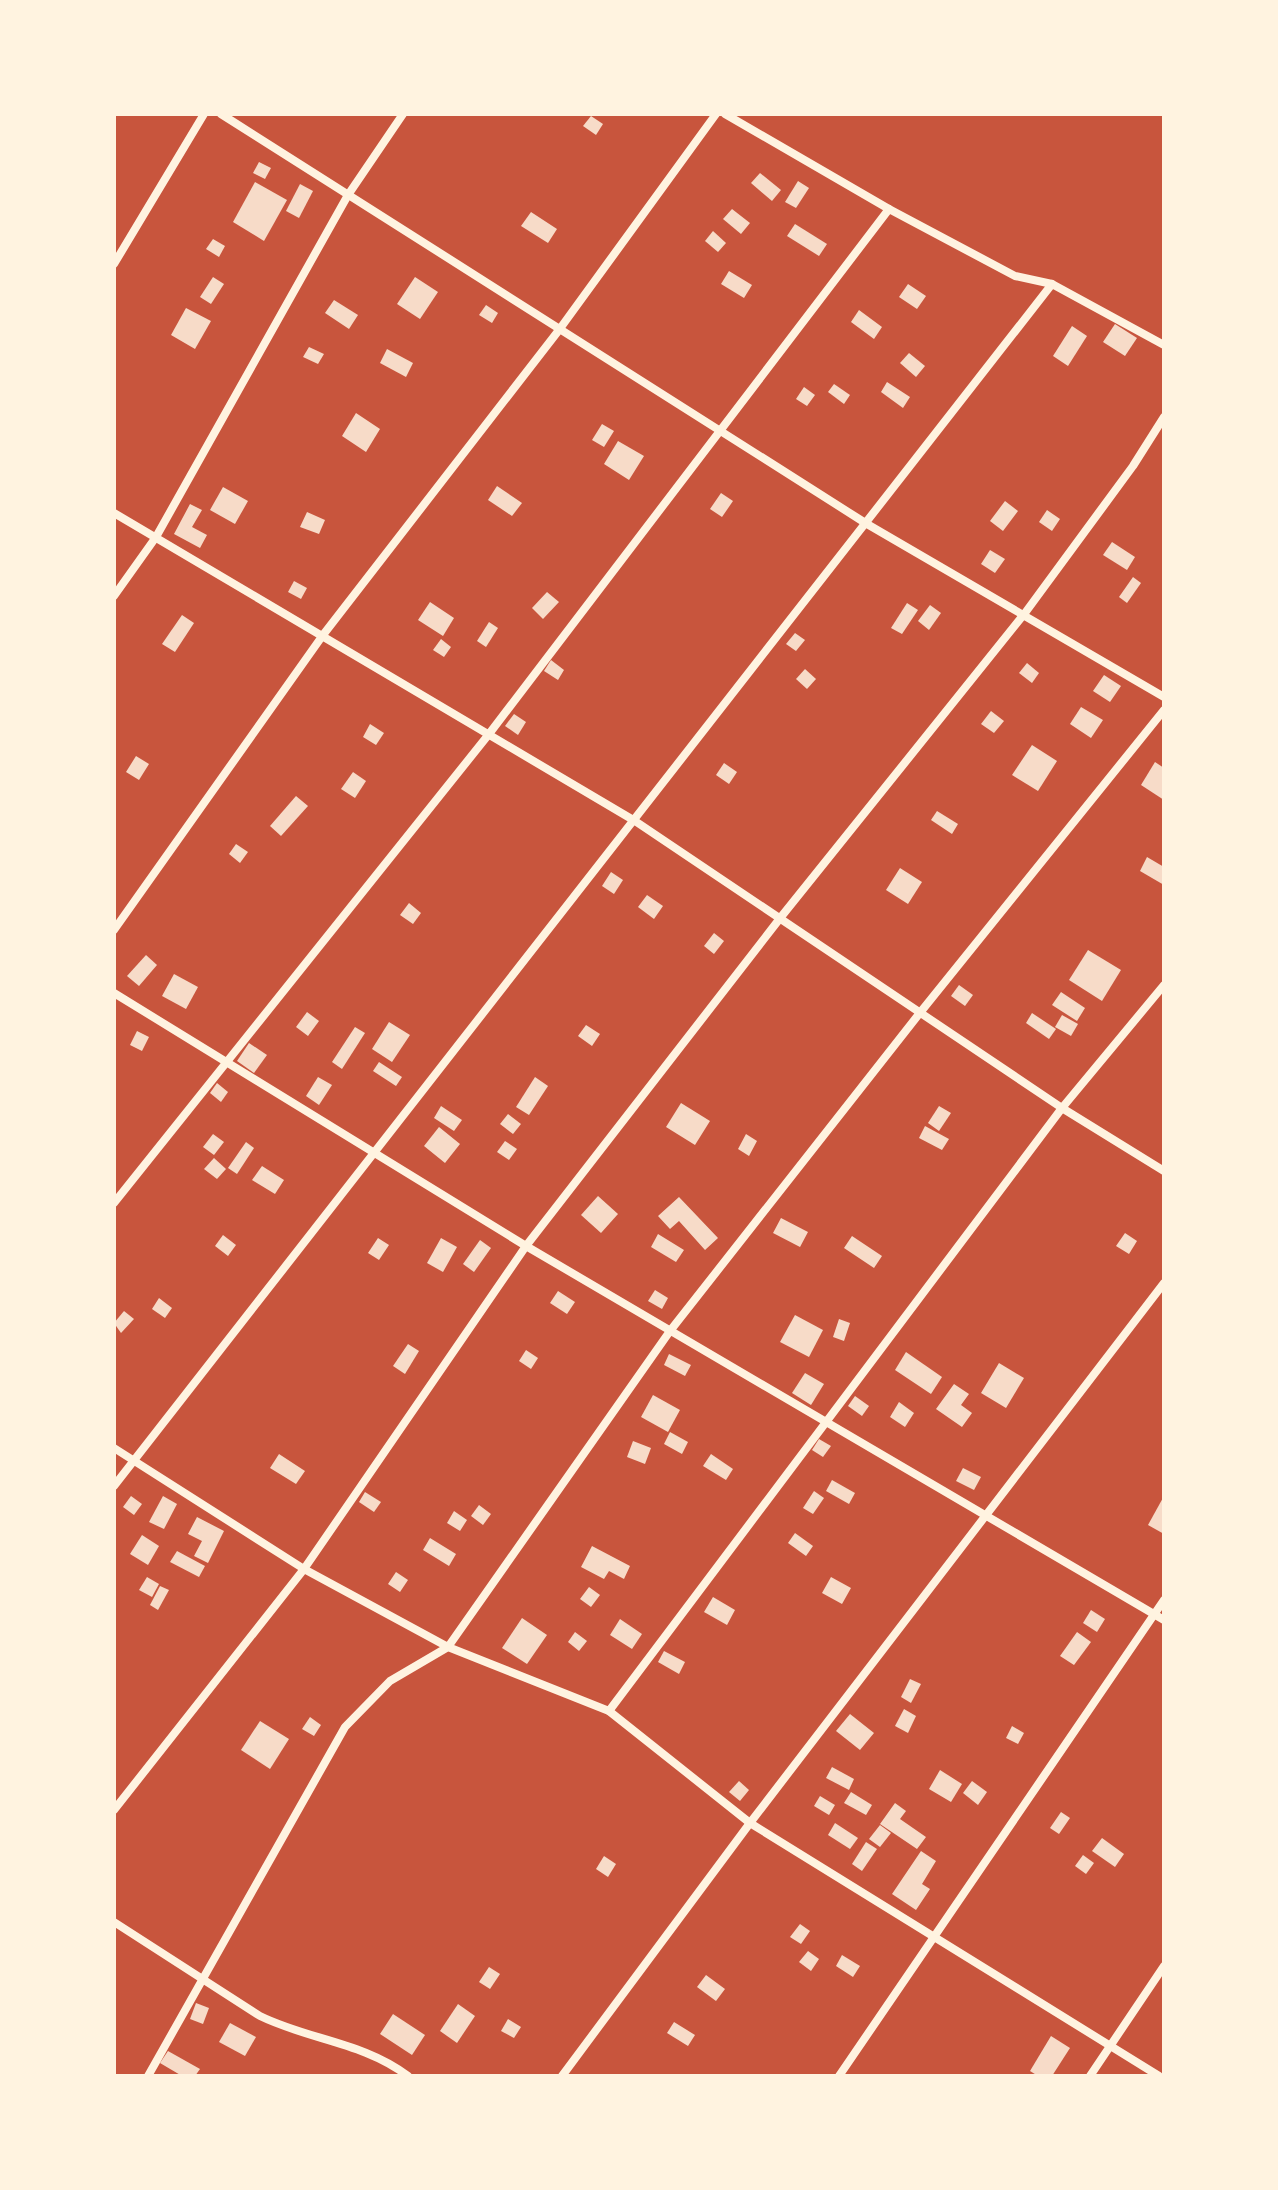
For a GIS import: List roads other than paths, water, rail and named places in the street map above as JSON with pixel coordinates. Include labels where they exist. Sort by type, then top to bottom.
[{"type":"street","points":[[114,264],[204,114]]},
{"type":"street","points":[[221,114],[867,524],[1025,613],[1164,697]]},
{"type":"street","points":[[114,596],[156,537],[348,195],[403,114]]},
{"type":"street","points":[[114,930],[323,635],[559,330],[716,114]]},
{"type":"street","points":[[725,114],[889,209],[1015,276],[1052,284],[1164,345]]},
{"type":"street","points":[[114,1203],[489,734],[889,209]]},
{"type":"street","points":[[114,1486],[1052,284]]},
{"type":"street","points":[[114,1810],[304,1569],[526,1246],[781,917],[1025,613],[1133,466],[1164,417]]},
{"type":"street","points":[[114,513],[635,821],[781,917],[919,1014],[1164,1171]]},
{"type":"street","points":[[148,2076],[345,1727],[365,1702],[390,1681],[448,1647],[670,1331],[919,1014],[1164,710]]},
{"type":"street","points":[[609,1711],[1062,1108],[1164,985]]},
{"type":"street","points":[[114,993],[526,1246],[1164,1620]]},
{"type":"street","points":[[562,2076],[750,1823],[1164,1283]]},
{"type":"street","points":[[114,1448],[304,1569],[448,1647],[609,1711],[750,1823],[1159,2076]]},
{"type":"street","points":[[839,2076],[936,1939],[1164,1600]]},
{"type":"street","points":[[114,1922],[270,2021],[375,2054],[408,2076]]},
{"type":"street","points":[[1090,2076],[1164,1966]]}]
